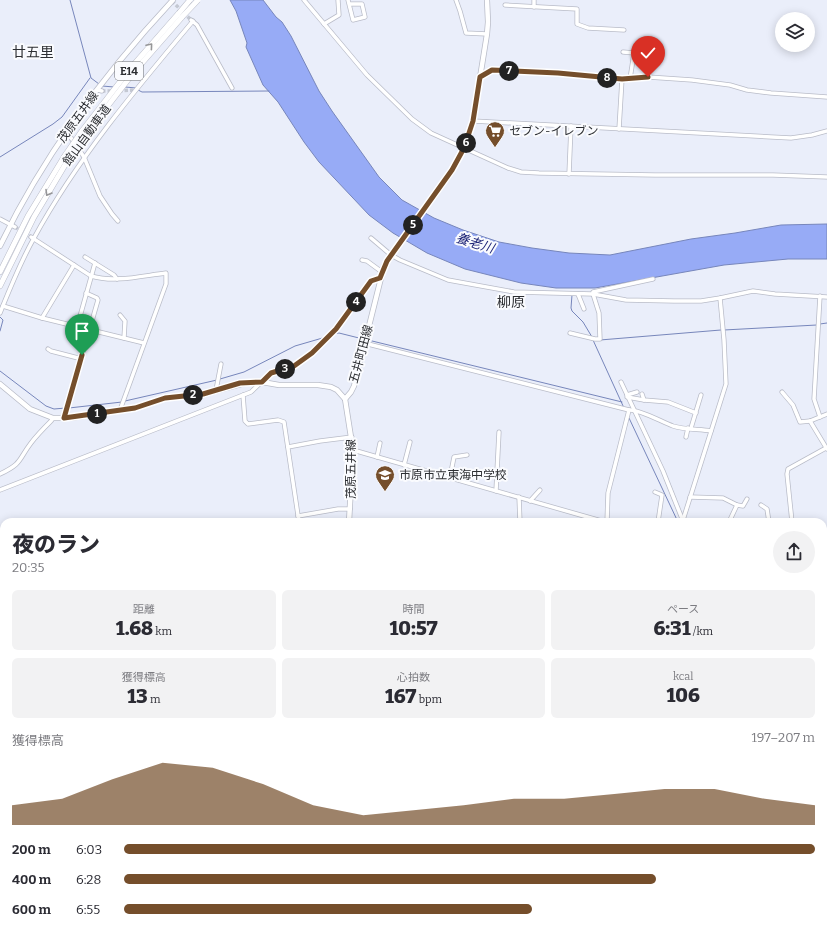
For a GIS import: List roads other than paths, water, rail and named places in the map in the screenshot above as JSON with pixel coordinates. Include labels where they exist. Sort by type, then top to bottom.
[{"type":"highway","name":"館山自動車道","points":[[180,15],[190,0]]},
{"type":"highway","name":"館山自動車道","points":[[0,272],[28,216],[84,133],[130,69],[180,15],[198,0]]},
{"type":"highway","name":"館山自動車道","points":[[0,286],[34,217],[66,159]]},
{"type":"main road","name":"茂原五井線","points":[[0,246],[13,226],[40,171],[67,132],[172,0]]},
{"type":"main road","name":"五井町田線","points":[[345,399],[354,386],[382,272],[391,255],[452,170],[464,148],[473,121],[487,34],[487,0]]},
{"type":"main road","points":[[0,384],[30,409],[53,418],[64,418],[135,408],[165,398],[195,395],[240,383],[262,382],[279,385],[318,385],[331,387],[337,390],[345,399]]},
{"type":"main road","name":"茂原五井線","points":[[345,399],[353,450],[349,518]]},
{"type":"street","points":[[304,0],[367,75],[403,112],[432,133],[508,168],[521,172],[569,174],[766,175],[827,177]]},
{"type":"street","points":[[324,24],[339,15],[338,0]]},
{"type":"street","points":[[456,0],[466,33],[487,34]]},
{"type":"street","points":[[534,0],[534,7]]},
{"type":"street","points":[[348,2],[362,4],[365,17],[353,20],[348,2]]},
{"type":"street","points":[[505,5],[577,9],[577,24],[588,28],[624,30]]},
{"type":"street","points":[[0,312],[32,238],[84,157],[134,90],[192,20],[197,25],[232,88]]},
{"type":"street","points":[[623,52],[634,53],[630,79]]},
{"type":"street","points":[[481,69],[558,73],[622,79],[648,77],[692,80],[730,85],[760,92],[827,97]]},
{"type":"street","points":[[480,77],[492,70]]},
{"type":"street","points":[[619,128],[622,79]]},
{"type":"street","points":[[473,121],[791,138],[827,131]]},
{"type":"street","points":[[569,174],[571,126]]},
{"type":"street","points":[[67,132],[84,157],[100,196],[118,221]]},
{"type":"street","points":[[0,219],[13,226]]},
{"type":"street","points":[[32,238],[91,276],[106,279],[117,279],[166,273],[166,284],[120,410]]},
{"type":"street","points":[[371,238],[391,255],[400,260],[448,280],[514,292],[593,294],[626,300],[701,301],[750,291],[827,297]]},
{"type":"street","points":[[85,257],[114,275],[117,279]]},
{"type":"street","points":[[362,260],[367,261],[382,272]]},
{"type":"street","points":[[77,327],[95,263]]},
{"type":"street","points":[[42,318],[74,265]]},
{"type":"street","points":[[0,490],[252,392],[271,373],[294,366],[312,353],[336,329],[371,281],[380,278]]},
{"type":"street","points":[[593,294],[593,292],[653,279]]},
{"type":"street","points":[[64,418],[98,300],[97,298],[86,294]]},
{"type":"street","points":[[578,294],[584,309]]},
{"type":"street","points":[[570,333],[600,339],[599,313],[593,294]]},
{"type":"street","points":[[820,296],[814,400],[820,417]]},
{"type":"street","points":[[684,518],[726,384],[720,298]]},
{"type":"street","points":[[3,306],[42,318],[144,344]]},
{"type":"street","points":[[120,315],[125,321],[124,338]]},
{"type":"street","points":[[364,343],[631,409],[674,426],[712,430]]},
{"type":"street","points":[[48,349],[82,359]]},
{"type":"street","points":[[216,390],[221,364]]},
{"type":"street","points":[[621,382],[631,409],[663,472],[682,518]]},
{"type":"street","points":[[627,396],[637,392]]},
{"type":"street","points":[[782,392],[793,406],[798,421],[800,422],[810,421],[827,414]]},
{"type":"street","points":[[642,394],[644,400]]},
{"type":"street","points":[[242,395],[246,421],[248,424],[282,420],[284,422],[298,516],[338,509],[350,509]]},
{"type":"street","points":[[686,437],[696,413],[701,395]]},
{"type":"street","points":[[627,396],[644,400],[668,402],[696,413]]},
{"type":"street","points":[[606,518],[607,498],[631,409]]},
{"type":"street","points":[[0,474],[18,463],[30,443],[53,418]]},
{"type":"street","points":[[792,518],[787,474],[788,469],[827,448],[810,421]]},
{"type":"street","points":[[496,491],[499,432]]},
{"type":"street","points":[[288,447],[352,437]]},
{"type":"street","points":[[404,465],[410,442]]},
{"type":"street","points":[[377,457],[380,443]]},
{"type":"street","points":[[353,450],[592,518]]},
{"type":"street","points":[[450,477],[454,457],[467,455]]},
{"type":"street","points":[[530,501],[540,490]]},
{"type":"street","points":[[655,492],[662,495],[659,518]]},
{"type":"street","points":[[519,497],[520,518]]},
{"type":"street","points":[[690,498],[723,498],[737,505],[743,506],[747,499]]},
{"type":"street","points":[[731,518],[737,505]]},
{"type":"street","points":[[761,505],[767,509],[768,518]]},
{"type":"water","name":"養老川","points":[[230,0],[263,0],[276,17],[282,22],[291,36],[319,91],[379,177],[402,200],[434,218],[463,230],[499,242],[569,253],[610,255],[691,239],[781,225],[827,224],[827,259],[788,259],[724,265],[595,288],[556,288],[521,283],[465,269],[427,253],[393,233],[369,215],[319,162],[278,102],[263,85],[246,47],[247,43],[236,11]]},
{"type":"waterway","points":[[70,0],[91,78],[99,84]]},
{"type":"waterway","points":[[0,157],[62,117],[90,78]]},
{"type":"waterway","points":[[102,86],[114,87]]},
{"type":"waterway","points":[[125,87],[136,88]]},
{"type":"waterway","points":[[138,90],[142,92],[269,91]]},
{"type":"waterway","points":[[572,295],[572,311],[583,322],[592,337]]},
{"type":"waterway","points":[[0,317],[3,320],[0,331]]},
{"type":"waterway","points":[[820,324],[827,323]]},
{"type":"waterway","points":[[724,330],[817,325]]},
{"type":"waterway","points":[[600,340],[721,330]]},
{"type":"waterway","points":[[333,334],[339,333],[363,339]]},
{"type":"waterway","points":[[220,379],[244,372],[295,346],[326,337]]},
{"type":"waterway","points":[[368,340],[622,402]]},
{"type":"waterway","points":[[593,340],[624,408]]},
{"type":"waterway","points":[[0,371],[46,406],[54,409],[66,408]]},
{"type":"waterway","points":[[125,401],[217,380]]},
{"type":"waterway","points":[[69,408],[122,402]]},
{"type":"waterway","points":[[629,418],[676,518]]},
{"type":"tunnel","points":[[172,1],[191,20]]},
{"type":"tunnel","points":[[119,91],[133,90]]},
{"type":"tunnel","points":[[102,91],[113,91]]},
{"type":"tunnel","points":[[15,227],[31,237]]},
{"type":"place","name":"セブン-イレブン","points":[[495,148]]},
{"type":"place","name":"市原市立東海中学校","points":[[385,492]]},
{"type":"district","name":"廿五里","points":[[33,52]]},
{"type":"district","name":"柳原","points":[[511,302]]}]
